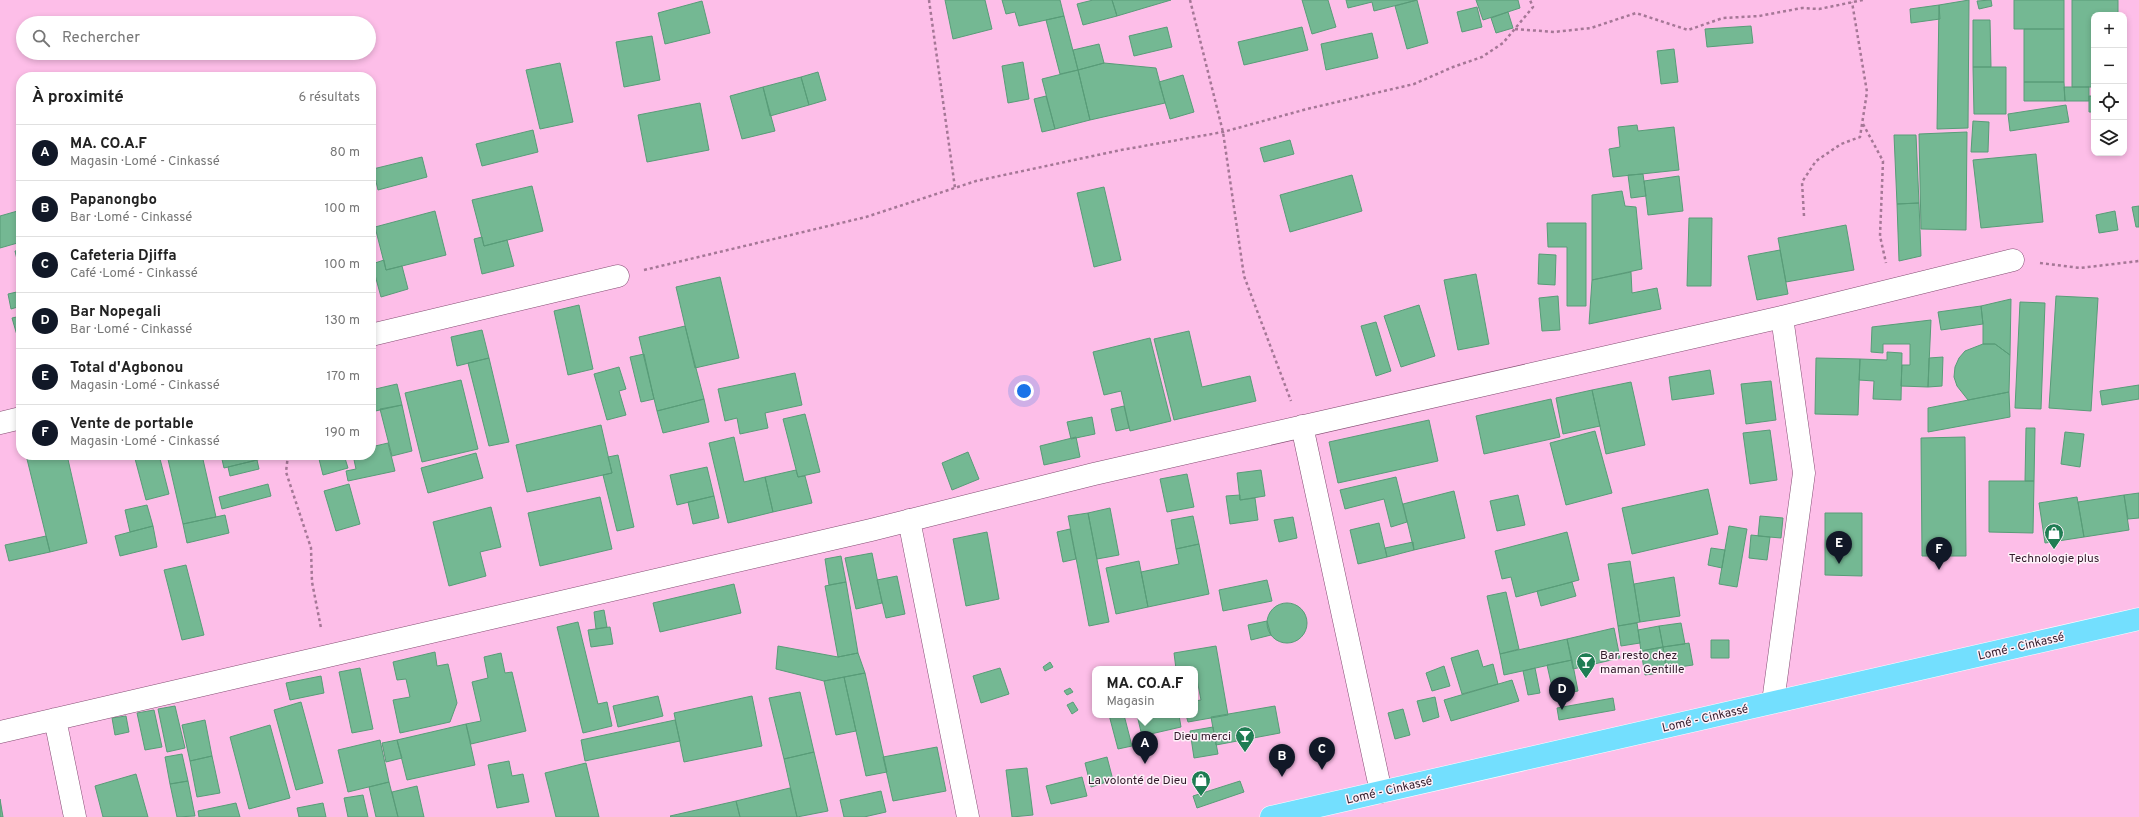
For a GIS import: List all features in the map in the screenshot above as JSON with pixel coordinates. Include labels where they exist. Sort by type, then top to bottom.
[{"type":"highway","name":"Lomé - Cinkassé","points":[[1271,817],[2139,619]]},
{"type":"street","points":[[0,732],[909,520],[1094,474],[1782,317],[2013,260]]},
{"type":"street","points":[[376,334],[618,276]]},
{"type":"street","points":[[1773,702],[1804,473],[1782,317]]},
{"type":"street","points":[[0,423],[16,419]]},
{"type":"street","points":[[1302,426],[1381,792]]},
{"type":"street","points":[[909,520],[968,817]]},
{"type":"street","points":[[56,719],[75,817]]},
{"type":"path","points":[[929,0],[955,188]]},
{"type":"path","points":[[1190,0],[1222,132],[1244,276],[1277,365],[1302,426]]},
{"type":"path","points":[[618,276],[866,217],[976,181],[1113,151],[1222,132],[1307,109],[1414,84],[1453,66],[1482,57],[1503,43],[1533,7],[1530,0]]},
{"type":"path","points":[[1515,29],[1554,32],[1590,28],[1636,13],[1688,30],[1723,18],[1759,16],[1802,8],[1819,9],[1863,0]]},
{"type":"path","points":[[1804,216],[1802,182],[1816,161],[1841,144],[1860,137],[1863,124],[1867,92],[1852,2]]},
{"type":"path","points":[[1863,124],[1882,161],[1880,236],[1893,290]]},
{"type":"path","points":[[2013,260],[2080,268],[2139,261]]},
{"type":"path","points":[[287,460],[286,472],[311,548],[312,582],[326,656]]},
{"type":"building","points":[[945,0],[985,0],[992,29],[953,39]]},
{"type":"building","points":[[1002,0],[1060,0],[1064,16],[1019,26],[1015,12],[1006,14]]},
{"type":"building","points":[[1093,0],[1112,0],[1117,16],[1083,25],[1077,4]]},
{"type":"building","points":[[1112,0],[1171,0],[1117,16]]},
{"type":"building","points":[[1302,0],[1328,0],[1336,27],[1312,34]]},
{"type":"building","points":[[1346,0],[1417,0],[1374,11],[1372,2],[1348,8]]},
{"type":"building","points":[[1417,0],[1428,43],[1407,49],[1395,6]]},
{"type":"building","points":[[1476,0],[1518,0],[1520,8],[1483,20]]},
{"type":"building","points":[[1969,0],[1968,128],[1937,129],[1939,5]]},
{"type":"building","points":[[1991,0],[1992,6],[1979,9],[1977,1]]},
{"type":"building","points":[[2014,0],[2064,0],[2064,29],[2014,29]]},
{"type":"building","points":[[2072,0],[2118,0],[2118,12],[2091,12],[2091,87],[2072,87]]},
{"type":"building","points":[[702,1],[710,33],[665,44],[658,13]]},
{"type":"building","points":[[1939,5],[1940,19],[1911,23],[1910,9]]},
{"type":"building","points":[[1477,7],[1482,27],[1462,32],[1457,12]]},
{"type":"building","points":[[1508,12],[1513,28],[1496,33],[1491,18]]},
{"type":"building","points":[[1064,16],[1078,70],[1060,74],[1046,20]]},
{"type":"building","points":[[1973,20],[1990,20],[1991,67],[1973,67]]},
{"type":"building","points":[[1751,26],[1753,43],[1707,47],[1705,29]]},
{"type":"building","points":[[1167,27],[1172,47],[1134,56],[1129,36]]},
{"type":"building","points":[[1302,27],[1308,50],[1244,65],[1238,42]]},
{"type":"building","points":[[2024,29],[2064,29],[2064,82],[2024,82]]},
{"type":"building","points":[[1372,33],[1378,58],[1326,70],[1321,44]]},
{"type":"building","points":[[652,36],[660,80],[624,87],[616,42]]},
{"type":"building","points":[[1099,44],[1104,63],[1078,70],[1073,50]]},
{"type":"building","points":[[1674,49],[1678,82],[1661,84],[1657,51]]},
{"type":"building","points":[[1023,62],[1029,99],[1008,103],[1002,66]]},
{"type":"building","points":[[560,63],[573,122],[540,129],[526,70]]},
{"type":"building","points":[[1104,63],[1156,68],[1165,103],[1090,120],[1078,70]]},
{"type":"building","points":[[1973,67],[2006,67],[2006,114],[1974,114]]},
{"type":"building","points":[[1078,70],[1090,120],[1055,129],[1042,79]]},
{"type":"building","points":[[818,72],[826,100],[809,105],[801,77]]},
{"type":"building","points":[[1183,75],[1194,112],[1170,119],[1159,82]]},
{"type":"building","points":[[801,77],[809,105],[770,116],[763,87]]},
{"type":"building","points":[[2024,82],[2064,82],[2065,101],[2024,101]]},
{"type":"building","points":[[763,87],[775,131],[742,139],[730,96]]},
{"type":"building","points":[[2064,87],[2089,87],[2089,101],[2065,101]]},
{"type":"building","points":[[1046,96],[1055,129],[1042,132],[1034,99]]},
{"type":"building","points":[[2089,96],[2091,96],[2091,112],[2089,112]]},
{"type":"building","points":[[700,103],[709,150],[647,162],[638,115]]},
{"type":"building","points":[[2066,105],[2069,122],[2010,131],[2008,114]]},
{"type":"building","points":[[1973,121],[1989,122],[1988,152],[1971,152]]},
{"type":"building","points":[[1637,125],[1638,131],[1674,127],[1679,170],[1613,177],[1609,149],[1620,147],[1618,127]]},
{"type":"building","points":[[533,130],[538,152],[482,166],[476,144]]},
{"type":"building","points":[[1967,132],[1966,230],[1921,229],[1919,134]]},
{"type":"building","points":[[1894,135],[1916,135],[1919,203],[1897,204]]},
{"type":"building","points":[[1290,140],[1294,154],[1264,162],[1260,148]]},
{"type":"building","points":[[2036,154],[2043,222],[1981,228],[1973,160]]},
{"type":"building","points":[[422,157],[427,177],[378,190],[376,182],[376,168]]},
{"type":"building","points":[[1643,174],[1646,196],[1631,198],[1628,175]]},
{"type":"building","points":[[1352,175],[1362,211],[1290,232],[1280,195]]},
{"type":"building","points":[[1679,176],[1683,211],[1648,215],[1644,181]]},
{"type":"building","points":[[532,186],[543,231],[484,246],[472,200]]},
{"type":"building","points":[[1104,187],[1121,260],[1094,267],[1077,193]]},
{"type":"building","points":[[1622,191],[1625,206],[1636,207],[1642,269],[1592,280],[1592,195]]},
{"type":"building","points":[[1919,203],[1921,256],[1899,261],[1897,204]]},
{"type":"building","points":[[2139,206],[2139,227],[2136,227],[2132,207]]},
{"type":"building","points":[[16,211],[16,243],[0,248],[0,216]]},
{"type":"building","points":[[435,211],[446,255],[386,270],[376,227]]},
{"type":"building","points":[[2115,211],[2118,230],[2099,233],[2096,215]]},
{"type":"building","points":[[1689,218],[1712,218],[1711,286],[1687,286]]},
{"type":"building","points":[[1547,223],[1586,223],[1586,306],[1567,306],[1567,247],[1548,247]]},
{"type":"building","points":[[1846,225],[1854,270],[1786,282],[1778,238]]},
{"type":"building","points":[[482,237],[484,246],[507,240],[514,266],[482,274],[474,239]]},
{"type":"building","points":[[1780,250],[1788,294],[1757,300],[1748,256]]},
{"type":"building","points":[[1539,254],[1556,255],[1555,285],[1538,284]]},
{"type":"building","points":[[384,260],[386,270],[402,266],[408,289],[381,297],[376,279],[376,263]]},
{"type":"building","points":[[1631,272],[1632,293],[1657,288],[1661,309],[1589,324],[1592,280]]},
{"type":"building","points":[[1476,274],[1489,344],[1458,350],[1444,280]]},
{"type":"building","points":[[720,277],[739,358],[695,368],[676,287]]},
{"type":"building","points":[[16,292],[16,308],[11,309],[8,294]]},
{"type":"building","points":[[1558,296],[1560,330],[1542,331],[1539,298]]},
{"type":"building","points":[[2056,296],[2098,298],[2091,411],[2049,408]]},
{"type":"building","points":[[2011,299],[2010,355],[1995,344],[1983,344],[1981,306]]},
{"type":"building","points":[[2020,302],[2045,303],[2041,409],[2015,408]]},
{"type":"building","points":[[579,305],[593,369],[568,375],[554,311]]},
{"type":"building","points":[[1419,305],[1435,356],[1401,367],[1384,316]]},
{"type":"building","points":[[1981,306],[1983,324],[1941,330],[1938,312]]},
{"type":"building","points":[[16,317],[16,332],[12,318]]},
{"type":"building","points":[[1931,320],[1928,387],[1901,386],[1902,365],[1910,365],[1910,344],[1883,344],[1883,353],[1871,352],[1872,327]]},
{"type":"building","points":[[1376,322],[1391,371],[1376,376],[1361,326]]},
{"type":"building","points":[[685,326],[704,399],[657,411],[639,337]]},
{"type":"building","points":[[482,330],[489,358],[457,366],[451,337]]},
{"type":"building","points":[[1189,331],[1202,387],[1250,376],[1256,401],[1174,420],[1154,339]]},
{"type":"building","points":[[1150,338],[1171,421],[1130,431],[1121,391],[1104,395],[1093,352]]},
{"type":"building","points":[[1983,344],[1995,344],[2010,355],[2009,392],[1968,400],[1957,386],[1954,377],[1955,367],[1959,358],[1965,351]]},
{"type":"building","points":[[1887,352],[1902,353],[1901,400],[1873,399],[1874,381],[1859,380],[1860,359],[1887,360]]},
{"type":"building","points":[[644,354],[654,399],[641,402],[630,357]]},
{"type":"building","points":[[1943,357],[1942,386],[1928,387],[1929,358]]},
{"type":"building","points":[[489,358],[509,442],[489,446],[468,363]]},
{"type":"building","points":[[1816,358],[1860,359],[1858,415],[1815,414]]},
{"type":"building","points":[[619,367],[626,389],[619,391],[626,415],[607,420],[594,374]]},
{"type":"building","points":[[1710,370],[1714,394],[1672,400],[1669,377]]},
{"type":"building","points":[[795,373],[802,405],[765,413],[768,428],[740,434],[737,418],[725,421],[718,389]]},
{"type":"building","points":[[461,380],[478,449],[422,462],[405,393]]},
{"type":"building","points":[[1771,381],[1776,420],[1746,424],[1741,384]]},
{"type":"building","points":[[1631,382],[1645,445],[1606,454],[1592,390]]},
{"type":"building","points":[[397,384],[402,405],[376,411],[376,389]]},
{"type":"building","points":[[2139,385],[2139,399],[2102,405],[2100,391]]},
{"type":"building","points":[[1592,390],[1600,426],[1563,434],[1556,398]]},
{"type":"building","points":[[2009,392],[2010,417],[1928,432],[1928,408]]},
{"type":"building","points":[[704,399],[709,422],[663,433],[657,411]]},
{"type":"building","points":[[1551,399],[1560,437],[1484,454],[1476,416]]},
{"type":"building","points":[[402,405],[412,451],[392,456],[380,409]]},
{"type":"building","points":[[1124,406],[1129,428],[1116,431],[1111,409]]},
{"type":"building","points":[[805,414],[820,472],[798,477],[783,419]]},
{"type":"building","points":[[1092,417],[1095,434],[1071,439],[1067,422]]},
{"type":"building","points":[[1429,420],[1438,461],[1338,483],[1329,442]]},
{"type":"building","points":[[601,425],[612,473],[527,492],[516,445]]},
{"type":"building","points":[[2026,428],[2035,428],[2034,481],[2025,481]]},
{"type":"building","points":[[1770,430],[1777,480],[1750,484],[1743,433]]},
{"type":"building","points":[[1595,431],[1612,493],[1566,505],[1550,443]]},
{"type":"building","points":[[2065,432],[2084,434],[2080,467],[2061,464]]},
{"type":"building","points":[[734,437],[744,482],[765,477],[773,512],[728,523],[709,443]]},
{"type":"building","points":[[1076,437],[1080,457],[1044,465],[1040,446]]},
{"type":"building","points":[[1965,437],[1966,556],[1922,556],[1921,438]]},
{"type":"building","points":[[388,443],[395,471],[348,481],[346,471],[356,469],[354,460],[376,460],[376,446]]},
{"type":"building","points":[[968,452],[979,479],[952,490],[942,463]]},
{"type":"building","points":[[476,453],[483,478],[428,493],[421,468]]},
{"type":"building","points":[[618,455],[634,527],[617,531],[603,475],[612,473],[608,457]]},
{"type":"building","points":[[27,460],[68,460],[87,543],[50,552]]},
{"type":"building","points":[[135,460],[160,460],[169,494],[146,500]]},
{"type":"building","points":[[168,460],[203,460],[216,517],[183,524]]},
{"type":"building","points":[[222,460],[257,460],[224,468]]},
{"type":"building","points":[[257,460],[259,469],[230,476],[228,467]]},
{"type":"building","points":[[319,460],[346,460],[348,468],[323,475]]},
{"type":"building","points":[[707,467],[714,496],[677,505],[670,475]]},
{"type":"building","points":[[796,470],[798,477],[805,476],[812,503],[773,512],[765,477]]},
{"type":"building","points":[[1261,470],[1265,496],[1240,500],[1237,473]]},
{"type":"building","points":[[1187,474],[1194,507],[1167,512],[1160,479]]},
{"type":"building","points":[[1396,477],[1407,522],[1391,527],[1384,499],[1345,509],[1340,490]]},
{"type":"building","points":[[1989,481],[2034,481],[2033,533],[1989,532]]},
{"type":"building","points":[[268,484],[271,496],[222,509],[219,497]]},
{"type":"building","points":[[349,484],[360,524],[336,531],[324,491]]},
{"type":"building","points":[[1708,489],[1718,534],[1632,554],[1622,508]]},
{"type":"building","points":[[1454,491],[1465,538],[1414,550],[1403,504]]},
{"type":"building","points":[[2139,493],[2139,518],[2128,519],[2124,495]]},
{"type":"building","points":[[1240,495],[1240,500],[1255,498],[1258,520],[1230,524],[1226,496]]},
{"type":"building","points":[[1518,495],[1525,525],[1497,531],[1490,501]]},
{"type":"building","points":[[2124,495],[2129,530],[2084,537],[2078,502]]},
{"type":"building","points":[[714,496],[719,518],[693,524],[688,502]]},
{"type":"building","points":[[600,497],[612,549],[540,566],[528,513]]},
{"type":"building","points":[[2077,497],[2084,537],[2045,543],[2039,503]]},
{"type":"building","points":[[147,505],[153,526],[130,532],[125,510]]},
{"type":"building","points":[[491,507],[501,547],[480,552],[486,576],[449,586],[433,522]]},
{"type":"building","points":[[1110,508],[1119,555],[1097,559],[1088,513]]},
{"type":"building","points":[[1088,513],[1109,622],[1089,626],[1068,516]]},
{"type":"building","points":[[1825,513],[1862,513],[1862,576],[1825,575]]},
{"type":"building","points":[[225,515],[229,533],[187,543],[183,524]]},
{"type":"building","points":[[1193,516],[1199,544],[1176,549],[1171,520]]},
{"type":"building","points":[[1760,516],[1783,518],[1781,538],[1758,536]]},
{"type":"building","points":[[1293,517],[1297,538],[1279,542],[1274,520]]},
{"type":"building","points":[[1379,523],[1387,557],[1358,564],[1350,530]]},
{"type":"building","points":[[153,526],[157,547],[120,556],[115,536]]},
{"type":"building","points":[[1729,526],[1747,529],[1737,587],[1719,584]]},
{"type":"building","points":[[1070,529],[1076,559],[1063,562],[1057,532]]},
{"type":"building","points":[[987,532],[999,599],[966,606],[953,539]]},
{"type":"building","points":[[1567,532],[1579,580],[1516,597],[1511,577],[1502,579],[1495,551]]},
{"type":"building","points":[[1751,535],[1770,537],[1767,560],[1749,558]]},
{"type":"building","points":[[46,536],[50,552],[9,561],[5,545]]},
{"type":"building","points":[[1413,542],[1414,550],[1387,557],[1385,548]]},
{"type":"building","points":[[1199,544],[1209,594],[1148,607],[1141,572],[1179,564],[1176,549]]},
{"type":"building","points":[[1711,548],[1725,550],[1722,568],[1708,565]]},
{"type":"building","points":[[872,553],[882,603],[856,609],[845,558]]},
{"type":"building","points":[[841,556],[846,582],[829,585],[825,559]]},
{"type":"building","points":[[1139,561],[1148,607],[1116,614],[1106,568]]},
{"type":"building","points":[[1630,561],[1640,622],[1618,626],[1608,564]]},
{"type":"building","points":[[186,565],[204,635],[182,640],[164,570]]},
{"type":"building","points":[[897,576],[905,614],[886,618],[877,580]]},
{"type":"building","points":[[1674,577],[1680,616],[1640,622],[1634,584]]},
{"type":"building","points":[[1267,580],[1272,601],[1223,611],[1219,590]]},
{"type":"building","points":[[846,582],[858,653],[838,657],[825,586]]},
{"type":"building","points":[[1572,582],[1576,596],[1541,606],[1537,591]]},
{"type":"building","points":[[734,584],[741,613],[660,632],[653,603]]},
{"type":"building","points":[[1506,592],[1519,649],[1500,654],[1487,596]]},
{"type":"building","points":[[1291,603],[1298,606],[1304,612],[1307,623],[1306,631],[1298,640],[1291,643],[1283,643],[1276,640],[1268,631],[1267,619],[1270,612],[1279,604]]},
{"type":"building","points":[[604,610],[607,627],[596,629],[594,612]]},
{"type":"building","points":[[1267,621],[1271,635],[1251,640],[1248,625]]},
{"type":"building","points":[[578,622],[598,704],[607,702],[612,726],[583,733],[557,627]]},
{"type":"building","points":[[1637,623],[1640,643],[1621,646],[1618,626]]},
{"type":"building","points":[[1681,623],[1685,644],[1663,647],[1659,626]]},
{"type":"building","points":[[1659,626],[1663,647],[1641,651],[1638,630]]},
{"type":"building","points":[[610,627],[613,644],[591,647],[588,630]]},
{"type":"building","points":[[1614,628],[1620,658],[1573,669],[1567,639]]},
{"type":"building","points":[[1567,639],[1572,660],[1504,675],[1500,654]]},
{"type":"building","points":[[1711,640],[1729,640],[1729,658],[1711,658]]},
{"type":"building","points":[[1689,643],[1693,665],[1666,669],[1663,647]]},
{"type":"building","points":[[778,646],[838,657],[858,653],[865,673],[824,681],[776,669]]},
{"type":"building","points":[[1216,646],[1228,715],[1188,722],[1187,718],[1198,718],[1198,700],[1201,700],[1198,684],[1198,666],[1176,666],[1174,653]]},
{"type":"building","points":[[1663,647],[1667,672],[1645,675],[1641,651]]},
{"type":"building","points":[[1478,650],[1483,667],[1493,664],[1498,684],[1462,694],[1451,658]]},
{"type":"building","points":[[435,652],[437,666],[448,664],[457,703],[450,722],[400,733],[393,700],[410,697],[406,679],[397,680],[393,662]]},
{"type":"building","points":[[501,653],[505,673],[512,672],[526,731],[471,744],[466,724],[481,721],[472,682],[488,678],[484,657]]},
{"type":"building","points":[[1572,660],[1578,691],[1554,696],[1547,665]]},
{"type":"building","points":[[1050,662],[1053,667],[1045,671],[1043,667]]},
{"type":"building","points":[[1444,666],[1450,686],[1432,691],[1426,673]]},
{"type":"building","points":[[360,668],[373,729],[352,733],[339,672]]},
{"type":"building","points":[[1000,668],[1009,694],[981,703],[973,676]]},
{"type":"building","points":[[1535,668],[1540,693],[1528,695],[1523,671]]},
{"type":"building","points":[[865,673],[887,772],[866,776],[844,677]]},
{"type":"building","points":[[321,676],[324,693],[290,700],[286,683]]},
{"type":"building","points":[[844,677],[856,731],[836,735],[824,681]]},
{"type":"building","points":[[1512,680],[1519,701],[1451,721],[1444,700]]},
{"type":"building","points":[[1070,688],[1073,692],[1067,695],[1064,691]]},
{"type":"building","points":[[800,692],[814,752],[784,759],[769,698]]},
{"type":"building","points":[[658,696],[663,716],[618,727],[613,706]]},
{"type":"building","points":[[752,696],[762,746],[684,762],[674,713]]},
{"type":"building","points":[[1435,697],[1439,717],[1423,722],[1417,701]]},
{"type":"building","points":[[1613,698],[1615,710],[1559,720],[1557,708]]},
{"type":"building","points":[[301,702],[323,783],[296,790],[274,710]]},
{"type":"building","points":[[1073,702],[1078,710],[1072,714],[1067,705]]},
{"type":"building","points":[[175,706],[185,748],[167,752],[158,709]]},
{"type":"building","points":[[1275,706],[1280,733],[1216,745],[1211,717]]},
{"type":"building","points":[[1403,709],[1410,735],[1395,739],[1388,713]]},
{"type":"building","points":[[154,710],[162,747],[145,750],[137,713]]},
{"type":"building","points":[[126,716],[129,732],[115,735],[112,718]]},
{"type":"building","points":[[1110,718],[1125,718],[1132,746],[1118,749]]},
{"type":"building","points":[[1138,718],[1180,718],[1181,727],[1142,736]]},
{"type":"building","points":[[205,720],[212,756],[190,761],[182,725]]},
{"type":"building","points":[[675,720],[680,741],[585,761],[581,740]]},
{"type":"building","points":[[466,724],[475,765],[407,780],[397,740]]},
{"type":"building","points":[[270,725],[290,798],[249,809],[230,737]]},
{"type":"building","points":[[1213,727],[1218,754],[1194,758],[1190,731]]},
{"type":"building","points":[[380,740],[389,782],[348,792],[338,750]]},
{"type":"building","points":[[397,740],[402,758],[386,762],[382,743]]},
{"type":"building","points":[[937,747],[946,791],[893,801],[883,757]]},
{"type":"building","points":[[814,752],[828,811],[797,817],[784,759]]},
{"type":"building","points":[[182,754],[188,781],[170,784],[165,757]]},
{"type":"building","points":[[212,756],[220,793],[197,797],[190,761]]},
{"type":"building","points":[[1107,757],[1113,780],[1091,787],[1085,763]]},
{"type":"building","points":[[509,761],[512,776],[523,774],[529,802],[497,808],[488,765]]},
{"type":"building","points":[[586,763],[599,817],[556,817],[545,773]]},
{"type":"building","points":[[1027,768],[1033,815],[1012,817],[1006,770]]},
{"type":"building","points":[[136,774],[148,817],[103,817],[95,786]]},
{"type":"building","points":[[1082,777],[1087,796],[1051,804],[1046,786]]},
{"type":"building","points":[[188,781],[195,816],[177,817],[170,784]]},
{"type":"building","points":[[1240,781],[1244,792],[1197,808],[1193,796]]},
{"type":"building","points":[[389,782],[398,817],[376,817],[369,787]]},
{"type":"building","points":[[417,786],[424,817],[398,817],[392,792]]},
{"type":"building","points":[[790,788],[797,817],[740,817],[736,801]]},
{"type":"building","points":[[881,791],[886,812],[864,817],[844,817],[840,800]]},
{"type":"building","points":[[363,795],[368,817],[348,817],[344,798]]},
{"type":"building","points":[[0,799],[3,817],[0,817]]},
{"type":"building","points":[[736,801],[740,817],[670,816]]},
{"type":"building","points":[[236,803],[240,817],[199,817],[198,811]]},
{"type":"building","points":[[323,803],[326,817],[299,817],[297,808]]},
{"type":"place","name":"Technologie plus","points":[[2054,550]]},
{"type":"place","name":"Total d'Agbonou","points":[[1839,564]]},
{"type":"place","name":"Vente de portable","points":[[1939,570]]},
{"type":"place","name":"Bar resto chez maman Gentille","points":[[1586,679]]},
{"type":"place","name":"Bar Nopegali","points":[[1562,710]]},
{"type":"place","name":"Dieu merci","points":[[1245,753]]},
{"type":"place","name":"MA. CO.A.F","points":[[1145,764]]},
{"type":"place","name":"Cafeteria Djiffa","points":[[1322,770]]},
{"type":"place","name":"Papanongbo","points":[[1282,777]]},
{"type":"place","name":"La volonté de Dieu","points":[[1201,797]]}]
